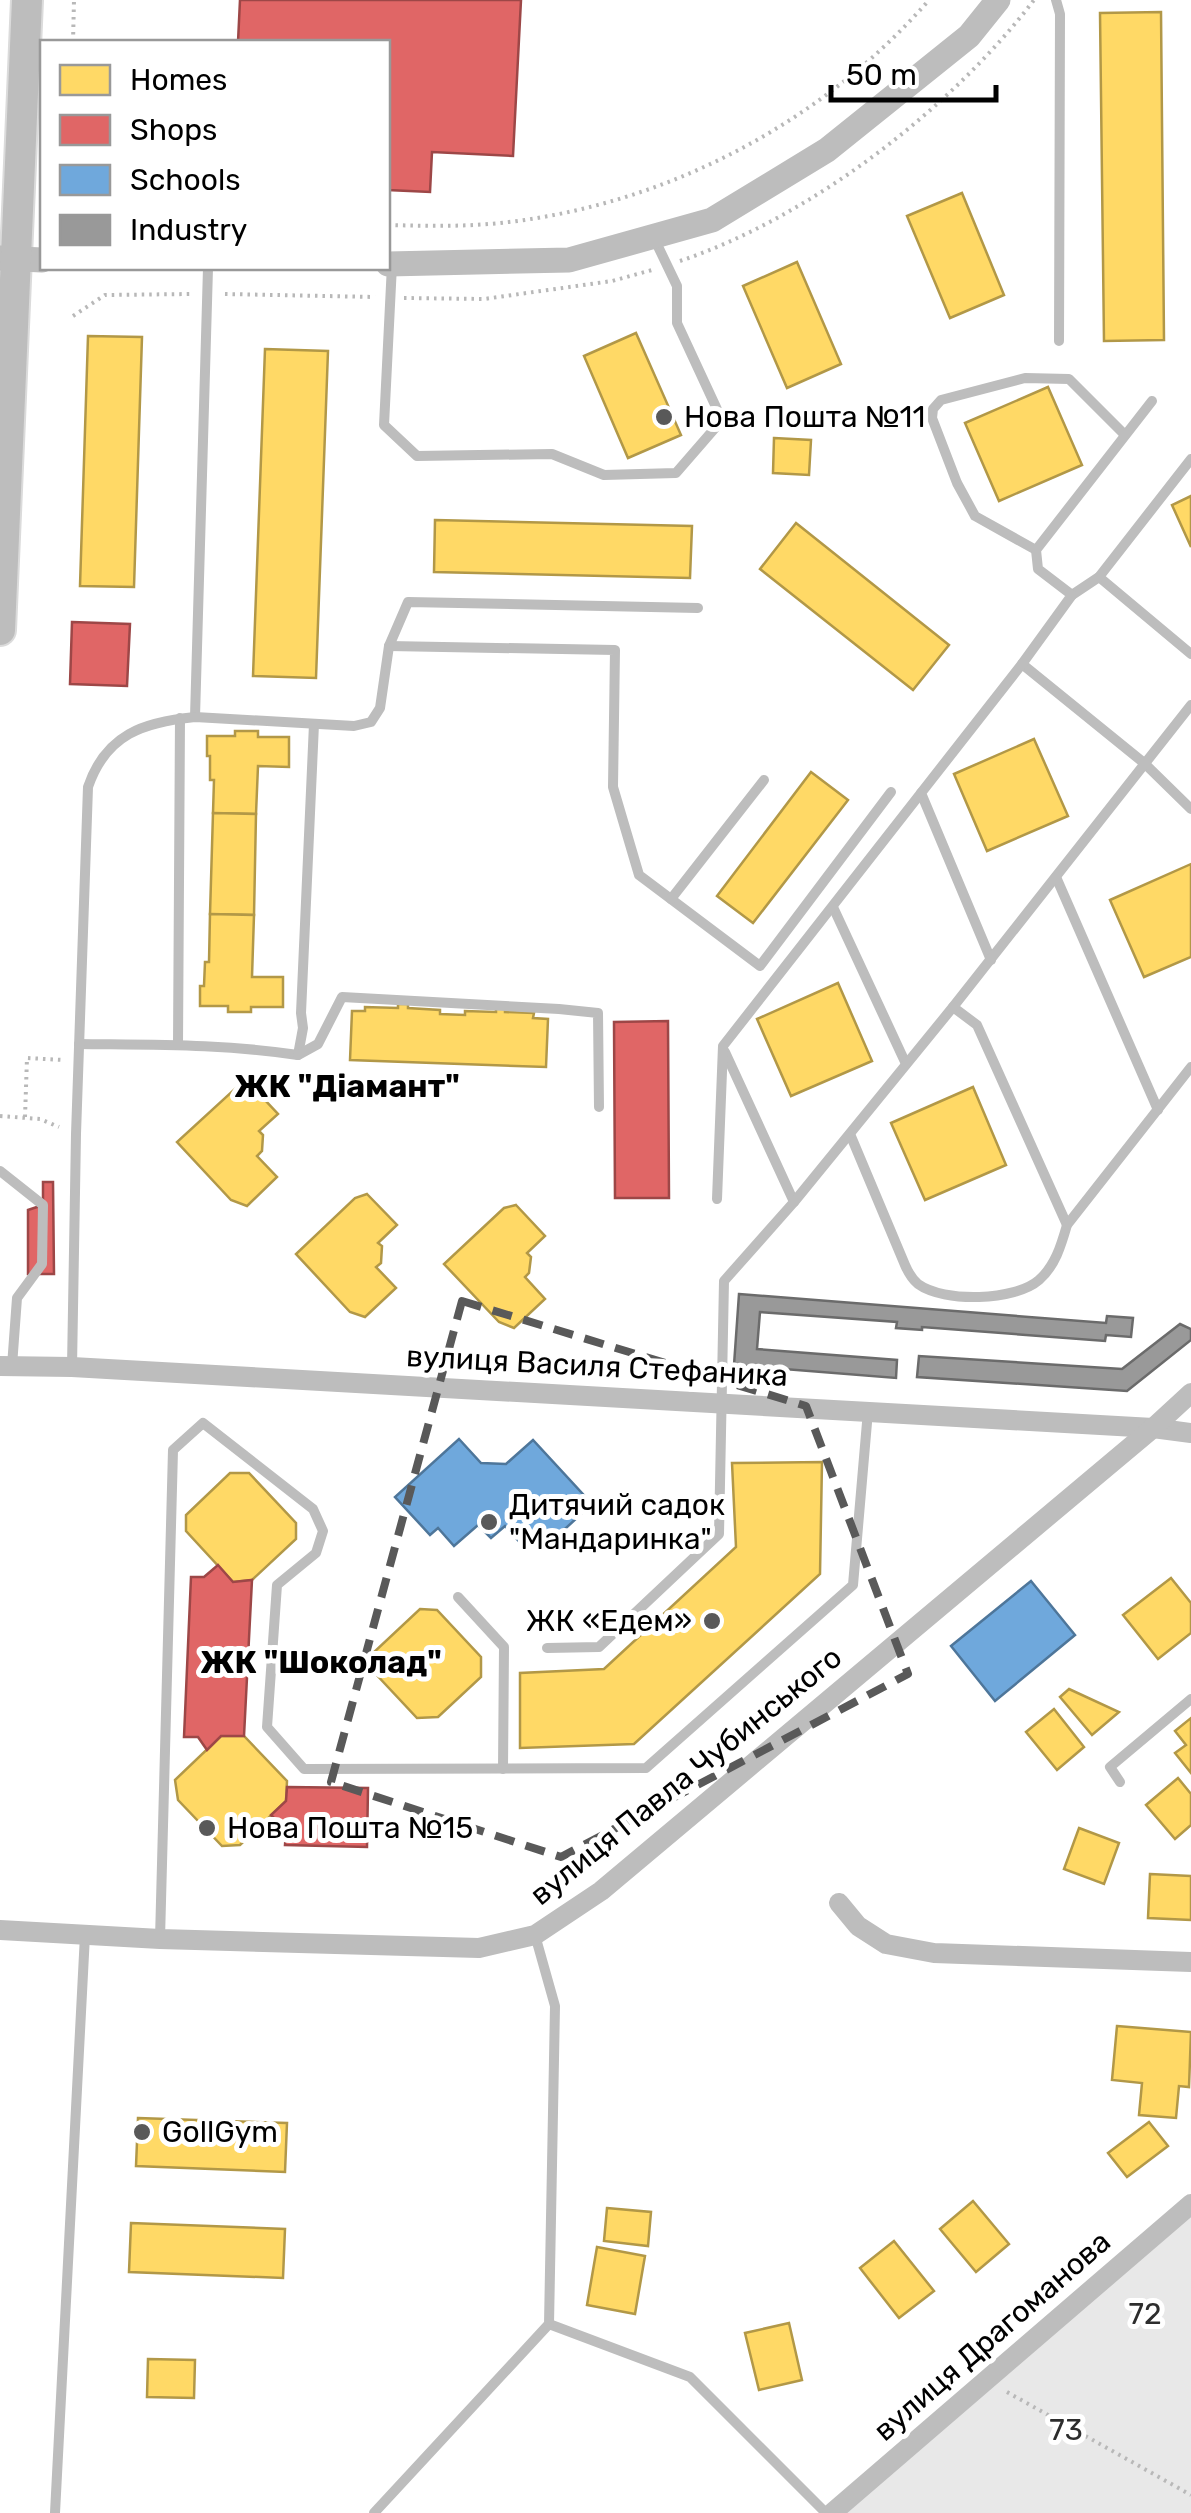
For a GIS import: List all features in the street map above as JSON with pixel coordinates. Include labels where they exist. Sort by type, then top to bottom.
[{"type":"main road","points":[[0,630],[20,259],[27,0]]},
{"type":"street","points":[[390,264],[569,260],[712,220],[827,150],[969,36],[998,0]]},
{"type":"street","name":"вулиця Василя Стефаника","points":[[6,1366],[868,1411],[1191,1432]]},
{"type":"street","name":"вулиця Павла Чубинського","points":[[0,1930],[478,1948],[536,1936],[601,1891],[1191,1393]]},
{"type":"street","points":[[839,1903],[858,1926],[886,1944],[934,1953],[1191,1962]]},
{"type":"street","name":"вулиця Драгоманова","points":[[829,2513],[1191,2204]]},
{"type":"lane","points":[[1056,0],[1060,14],[1059,341]]},
{"type":"lane","points":[[390,270],[384,425],[417,456],[552,454],[604,475],[676,473],[722,420],[677,323],[677,286],[653,236]]},
{"type":"lane","points":[[196,717],[208,270]]},
{"type":"lane","points":[[1036,550],[975,516],[957,483],[932,418],[933,409],[942,400],[1026,378],[1070,379],[1125,436]]},
{"type":"lane","points":[[1072,595],[1038,569],[1036,550],[1152,401]]},
{"type":"lane","points":[[717,1199],[723,1046],[1072,595],[1099,578],[1191,459]]},
{"type":"lane","points":[[1099,578],[1191,654]]},
{"type":"lane","points":[[72,1368],[88,787],[95,767],[109,748],[130,732],[180,718],[354,726],[371,722],[380,708],[389,646],[408,602],[698,608]]},
{"type":"lane","points":[[389,646],[615,650],[614,787],[639,875],[760,966],[891,792]]},
{"type":"lane","points":[[1022,664],[1144,763],[1191,809]]},
{"type":"lane","points":[[547,1648],[599,1647],[719,1534],[724,1281],[850,1134],[1191,706]]},
{"type":"lane","points":[[178,1045],[180,718]]},
{"type":"lane","points":[[298,1055],[303,1028],[314,724]]},
{"type":"lane","points":[[671,899],[764,780]]},
{"type":"lane","points":[[921,792],[991,960]]},
{"type":"lane","points":[[1056,876],[1158,1110]]},
{"type":"lane","points":[[833,907],[906,1064]]},
{"type":"lane","points":[[79,1044],[178,1045],[298,1055],[318,1044],[342,997],[598,1013],[599,1107]]},
{"type":"lane","points":[[953,1007],[977,1025],[1067,1225]]},
{"type":"lane","points":[[723,1046],[794,1202]]},
{"type":"lane","points":[[850,1134],[904,1265],[914,1280],[928,1290],[949,1294],[1012,1294],[1033,1285],[1050,1269],[1067,1225],[1191,1067]]},
{"type":"lane","points":[[0,1171],[42,1205],[42,1264],[17,1298],[6,1366]]},
{"type":"lane","points":[[160,1939],[173,1450],[203,1424],[313,1509],[323,1531],[316,1553],[277,1585],[266,1727],[304,1769],[646,1768],[853,1584],[868,1411]]},
{"type":"lane","points":[[458,1597],[504,1647],[503,1768]]},
{"type":"lane","points":[[1120,1782],[1110,1767],[1191,1700]]},
{"type":"lane","points":[[55,2513],[85,1934]]},
{"type":"lane","points":[[374,2513],[549,2324],[555,2006],[536,1936]]},
{"type":"lane","points":[[549,2324],[690,2377],[829,2513]]},
{"type":"path","points":[[72,40],[74,0]]},
{"type":"path","points":[[390,226],[465,226],[539,218],[620,200],[685,175],[756,141],[826,95],[886,47],[929,0]]},
{"type":"path","points":[[25,1117],[27,1058],[79,1060]]},
{"type":"path","points":[[0,1116],[40,1119],[76,1134]]},
{"type":"path","points":[[986,2381],[1191,2495]]},
{"type":"highlighted area","points":[[462,1301],[806,1406],[908,1674],[561,1857],[331,1782]]},
{"type":"green space","name":"73","points":[[1191,2216],[1191,2513],[839,2513]]},
{"type":"building: Homes","points":[[1161,12],[1164,340],[1104,341],[1100,13]]},
{"type":"building: Homes","points":[[962,193],[1004,295],[950,318],[907,216]]},
{"type":"building: Homes","points":[[797,262],[841,364],[787,388],[743,286]]},
{"type":"building: Homes","points":[[636,333],[681,435],[628,458],[584,356]]},
{"type":"building: Homes","points":[[88,336],[142,337],[134,587],[80,586]]},
{"type":"building: Homes","points":[[265,349],[328,351],[316,678],[253,676]]},
{"type":"building: Homes","points":[[1048,387],[1082,465],[999,501],[965,423]]},
{"type":"building: Homes","points":[[774,438],[811,440],[809,475],[773,473]]},
{"type":"building: Homes","points":[[1191,496],[1191,547],[1172,505]]},
{"type":"building: Homes","points":[[435,520],[692,526],[690,578],[434,572]]},
{"type":"building: Homes","points":[[796,523],[949,645],[913,690],[760,569]]},
{"type":"building: Homes","points":[[235,731],[258,731],[258,737],[289,737],[289,767],[258,766],[256,814],[213,813],[214,780],[210,780],[207,736],[235,736]]},
{"type":"building: Homes","points":[[1034,739],[1068,816],[987,851],[954,774]]},
{"type":"building: Homes","points":[[811,772],[848,800],[753,923],[717,896]]},
{"type":"building: Homes","points":[[213,813],[256,814],[254,915],[210,914]]},
{"type":"building: Homes","points":[[1191,864],[1191,957],[1144,977],[1110,900]]},
{"type":"building: Homes","points":[[210,914],[254,915],[252,977],[283,977],[283,1007],[228,1012],[228,1006],[200,1006],[200,986],[204,986],[205,962],[209,962]]},
{"type":"building: Homes","points":[[838,983],[872,1061],[791,1096],[757,1019]]},
{"type":"building: Homes","points":[[398,1004],[440,1010],[440,1014],[496,1012],[496,1008],[534,1013],[533,1018],[548,1019],[546,1067],[350,1060],[352,1011],[365,1011],[365,1007],[398,1008]]},
{"type":"building: Homes","points":[[249,1083],[278,1114],[259,1131],[263,1135],[262,1151],[257,1156],[277,1177],[247,1206],[231,1200],[177,1142],[237,1087]]},
{"type":"building: Homes","points":[[973,1087],[1006,1165],[925,1200],[891,1123]]},
{"type":"building: Homes","points":[[367,1194],[397,1225],[378,1243],[382,1246],[381,1263],[376,1267],[396,1288],[365,1317],[350,1312],[296,1254],[355,1198]]},
{"type":"building: Homes","points":[[516,1205],[545,1236],[527,1253],[531,1257],[525,1277],[545,1299],[514,1328],[499,1322],[444,1264],[504,1208]]},
{"type":"building: Homes","name":"ЖК «Едем»","points":[[822,1462],[820,1574],[634,1744],[520,1748],[520,1673],[604,1669],[736,1547],[732,1463]]},
{"type":"building: Homes","points":[[230,1473],[249,1473],[296,1523],[296,1539],[252,1580],[233,1582],[186,1531],[186,1515]]},
{"type":"building: Homes","points":[[1171,1578],[1191,1603],[1191,1633],[1158,1659],[1123,1615]]},
{"type":"building: Homes","points":[[420,1609],[437,1610],[481,1657],[481,1677],[438,1717],[417,1718],[373,1671],[373,1653]]},
{"type":"building: Homes","points":[[1069,1689],[1119,1712],[1092,1735],[1060,1697]]},
{"type":"building: Homes","points":[[1054,1709],[1084,1747],[1057,1770],[1026,1732]]},
{"type":"building: Homes","points":[[1191,1718],[1191,1773],[1175,1753],[1186,1745],[1175,1731]]},
{"type":"building: Homes","points":[[221,1736],[244,1736],[287,1781],[286,1801],[240,1845],[222,1846],[178,1800],[175,1780]]},
{"type":"building: Homes","points":[[1178,1778],[1191,1794],[1191,1825],[1175,1839],[1146,1805]]},
{"type":"building: Homes","points":[[1079,1828],[1119,1843],[1104,1884],[1064,1869]]},
{"type":"building: Homes","points":[[1150,1874],[1191,1876],[1191,1920],[1148,1918]]},
{"type":"building: Homes","points":[[1117,2026],[1191,2032],[1189,2087],[1179,2086],[1176,2118],[1139,2115],[1142,2083],[1112,2080]]},
{"type":"building: Homes","points":[[138,2118],[287,2123],[285,2172],[136,2166]]},
{"type":"building: Homes","points":[[1149,2122],[1168,2146],[1127,2177],[1108,2153]]},
{"type":"building: Homes","points":[[973,2201],[1009,2244],[976,2272],[940,2229]]},
{"type":"building: Homes","points":[[607,2208],[651,2212],[648,2246],[604,2241]]},
{"type":"building: Homes","points":[[131,2223],[285,2229],[283,2278],[129,2272]]},
{"type":"building: Homes","points":[[894,2241],[934,2291],[899,2318],[860,2268]]},
{"type":"building: Homes","points":[[597,2247],[645,2256],[635,2314],[587,2305]]},
{"type":"building: Homes","points":[[789,2323],[802,2380],[759,2390],[745,2333]]},
{"type":"building: Homes","points":[[148,2359],[195,2360],[194,2398],[147,2397]]},
{"type":"building: Shops","points":[[240,0],[521,0],[513,156],[432,152],[430,192],[390,190],[390,40],[238,40]]},
{"type":"building: Shops","points":[[72,622],[130,624],[127,686],[70,684]]},
{"type":"building: Shops","points":[[668,1021],[669,1198],[615,1198],[614,1022]]},
{"type":"building: Shops","points":[[43,1182],[53,1182],[54,1274],[28,1274],[28,1210],[43,1205]]},
{"type":"building: Shops","points":[[218,1565],[233,1582],[252,1580],[244,1736],[221,1736],[207,1750],[198,1737],[184,1737],[191,1577],[204,1577]]},
{"type":"building: Shops","points":[[287,1787],[368,1788],[367,1847],[285,1845],[286,1830],[271,1815],[286,1801]]},
{"type":"building: Schools","points":[[459,1439],[481,1463],[506,1464],[533,1440],[592,1504],[553,1540],[545,1530],[525,1548],[505,1526],[491,1538],[478,1525],[454,1546],[438,1528],[430,1535],[395,1497]]},
{"type":"building: Schools","points":[[1031,1581],[1075,1635],[995,1701],[951,1646]]},
{"type":"building: Industry","points":[[739,1294],[1106,1323],[1107,1316],[1133,1318],[1131,1337],[1106,1335],[1105,1341],[896,1328],[897,1322],[760,1312],[757,1349],[897,1360],[896,1378],[734,1365]]},
{"type":"building: Industry","points":[[1180,1324],[1191,1329],[1191,1340],[1127,1391],[917,1377],[919,1356],[1122,1369]]},
{"type":"place","name":"Нова Пошта №11","points":[[664,417]]},
{"type":"place","name":"Дитячий садок \"Мандаринка\"","points":[[489,1522]]},
{"type":"place","name":"ЖК «Едем»","points":[[712,1621]]},
{"type":"place","name":"Нова Пошта №15","points":[[207,1828]]},
{"type":"place","name":"GollGym","points":[[142,2132]]},
{"type":"district","name":"ЖК \"Діамант\"","points":[[347,1086]]},
{"type":"district","name":"ЖК \"Шоколад\"","points":[[321,1662]]},
{"type":"park label","name":"72","points":[[1145,2314]]}]
